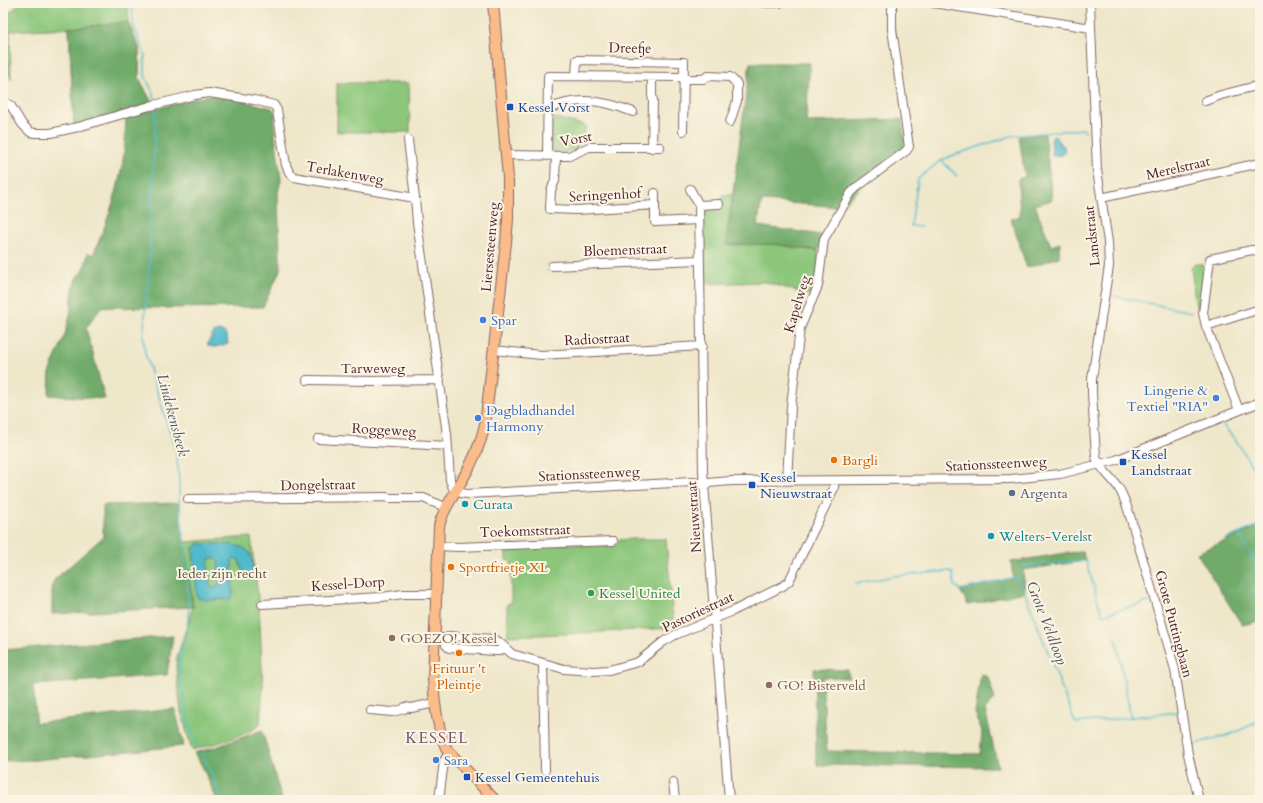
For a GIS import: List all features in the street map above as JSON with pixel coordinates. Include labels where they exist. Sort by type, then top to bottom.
[{"type":"main road","name":"Liersesteenweg","points":[[446,507],[474,458],[482,439],[494,350],[508,219],[506,154],[493,3]]},
{"type":"main road","points":[[446,507],[439,526],[433,678],[435,703],[444,743],[449,753],[496,800]]},
{"type":"street","points":[[764,3],[780,3]]},
{"type":"street","name":"Kapelweg","points":[[787,481],[791,406],[799,336],[802,321],[812,304],[818,286],[824,239],[851,193],[906,151],[909,147],[892,29],[892,3]]},
{"type":"street","points":[[933,3],[1091,28]]},
{"type":"street","name":"Landstraat","points":[[1090,3],[1097,170],[1108,242],[1109,266],[1092,379],[1095,448],[1096,457],[1099,464]]},
{"type":"street","name":"Dreefje","points":[[576,76],[577,60],[684,62],[683,131]]},
{"type":"street","name":"Dreefje","points":[[548,109],[548,76],[684,77]]},
{"type":"street","points":[[684,77],[686,79],[703,79],[708,76],[730,77],[737,84],[737,101],[730,122]]},
{"type":"street","points":[[652,77],[652,148]]},
{"type":"street","points":[[1205,101],[1221,95],[1260,85]]},
{"type":"street","name":"Terlakenweg","points":[[3,102],[11,106],[22,124],[30,132],[35,133],[51,132],[78,127],[150,106],[195,95],[209,93],[254,100],[274,105],[278,110],[286,165],[289,172],[294,177],[415,198]]},
{"type":"street","points":[[551,156],[548,109],[561,104],[590,101],[618,106],[633,112]]},
{"type":"street","points":[[408,140],[416,215],[440,380],[451,484],[456,491]]},
{"type":"street","name":"Vorst","points":[[506,154],[569,156],[589,147],[660,147]]},
{"type":"street","name":"Seringenhof","points":[[551,156],[555,181],[551,190],[550,209],[577,210],[655,206],[655,222],[700,220]]},
{"type":"street","name":"Merelstraat","points":[[1101,198],[1260,163]]},
{"type":"street","points":[[690,190],[699,205],[700,220]]},
{"type":"street","points":[[655,193],[655,206]]},
{"type":"street","points":[[699,205],[719,204]]},
{"type":"street","name":"Nieuwstraat","points":[[700,220],[705,487],[729,800]]},
{"type":"street","points":[[1239,410],[1206,326],[1203,313],[1210,258],[1252,250],[1260,251]]},
{"type":"street","name":"Bloemenstraat","points":[[552,266],[700,260]]},
{"type":"street","points":[[1206,326],[1260,309]]},
{"type":"street","name":"Radiostraat","points":[[494,350],[541,355],[702,346]]},
{"type":"street","name":"Tarweweg","points":[[307,380],[440,380]]},
{"type":"street","name":"Stationssteenweg","points":[[456,491],[467,494],[692,482],[699,483],[705,487],[708,483],[721,482],[1010,479],[1060,474],[1116,460],[1260,402]]},
{"type":"street","name":"Roggeweg","points":[[318,439],[448,446]]},
{"type":"street","points":[[704,463],[710,476],[721,482]]},
{"type":"street","name":"Grote Puttingbaan","points":[[1099,464],[1119,488],[1124,497],[1158,610],[1175,670],[1188,754],[1199,800]]},
{"type":"street","name":"Pastoriestraat","points":[[504,647],[512,654],[571,670],[609,670],[639,661],[663,642],[675,635],[715,619],[762,597],[783,586],[789,581],[834,488],[834,481]]},
{"type":"street","name":"Dongelstraat","points":[[188,499],[386,496],[389,498],[423,498],[446,507]]},
{"type":"street","name":"Toekomststraat","points":[[438,546],[458,547],[613,541]]},
{"type":"street","name":"Kessel-Dorp","points":[[262,604],[382,597],[403,594],[436,594]]},
{"type":"street","points":[[434,638],[447,638],[450,636],[493,639],[504,647],[499,651],[449,648],[446,645],[447,638]]},
{"type":"street","points":[[543,663],[545,770]]},
{"type":"street","points":[[370,710],[392,712],[404,709],[405,707],[411,708],[435,703]]},
{"type":"street","points":[[439,800],[444,761],[449,753]]},
{"type":"street","points":[[672,782],[675,800]]},
{"type":"green space","points":[[20,3],[129,3],[128,22],[133,37],[139,47],[139,78],[152,103],[74,127],[69,28],[10,31],[11,80],[3,56],[3,19]]},
{"type":"green space","points":[[128,22],[139,47],[139,78],[152,103],[74,127],[69,28]]},
{"type":"green space","points":[[750,63],[810,63],[806,122],[902,119],[905,142],[904,148],[840,207],[762,201],[757,226],[823,235],[818,251],[774,244],[726,245]]},
{"type":"green space","points":[[337,83],[409,83],[410,132],[337,132]]},
{"type":"green space","points":[[210,95],[223,96],[272,108],[275,113],[275,135],[281,179],[278,193],[280,270],[263,307],[102,307],[86,328],[105,399],[49,395],[50,370],[64,338],[70,315],[76,278],[84,269],[88,253],[93,255],[113,203],[121,171],[125,144],[126,116]]},
{"type":"green space","points":[[551,117],[587,126],[576,149],[564,152],[551,150]]},
{"type":"green space","points":[[1045,134],[1052,200],[1035,205],[1051,246],[1060,243],[1059,257],[1027,268],[1011,219],[1020,216],[1018,179],[1025,177],[1019,137]]},
{"type":"green space","points":[[722,195],[733,195],[726,244],[774,244],[818,251],[818,266],[813,296],[766,282],[704,284],[704,210],[720,208]]},
{"type":"green space","points":[[1195,264],[1201,264],[1205,268],[1200,309],[1196,307],[1191,268]]},
{"type":"green space","points":[[179,503],[193,607],[52,614],[52,586],[55,579],[103,537],[103,505]]},
{"type":"green space","points":[[1260,526],[1260,621],[1242,625],[1197,553]]},
{"type":"green space","name":"Ieder zijn recht","points":[[251,537],[259,605],[263,686],[260,725],[246,733],[192,750],[181,712],[176,668],[177,657],[193,607],[184,542]]},
{"type":"green space","name":"Kessel United","points":[[666,539],[674,628],[508,636],[507,604],[511,603],[511,561],[506,560],[506,546],[617,543],[619,540]]},
{"type":"green space","points":[[1083,552],[1085,561],[1023,570],[1025,592],[968,605],[960,590],[1013,578],[1011,562],[1065,553]]},
{"type":"green space","points":[[173,636],[167,675],[33,685],[36,715],[35,723],[175,709],[184,746],[36,760],[3,761],[3,650]]},
{"type":"green space","points":[[814,669],[848,670],[849,678],[822,677],[827,751],[980,754],[982,731],[975,713],[981,674],[988,677],[995,699],[985,709],[998,767],[817,765]]},
{"type":"green space","points":[[262,730],[282,800],[217,800],[202,766],[194,753],[216,747]]},
{"type":"water","points":[[1053,136],[1057,137],[1059,143],[1064,146],[1065,153],[1062,155],[1052,155],[1051,139]]},
{"type":"water","points":[[218,331],[224,332],[227,336],[228,344],[215,347],[208,346],[213,333]]},
{"type":"water","points":[[198,544],[217,544],[244,548],[251,556],[253,573],[244,574],[238,559],[234,558],[232,560],[233,595],[231,599],[205,600],[198,598],[193,548]],"holes":[[[210,558],[216,558],[218,560],[219,586],[211,588],[208,563]]]},
{"type":"waterway","name":"Lindekensbeek","points":[[132,3],[133,24],[145,56],[145,76],[154,95],[155,102]]},
{"type":"waterway","name":"Lindekensbeek","points":[[156,107],[150,227],[150,259],[143,338],[145,353],[176,451],[179,480],[179,501],[187,568],[189,607],[187,634],[179,661],[180,677],[188,722],[199,748]]},
{"type":"waterway","points":[[921,227],[911,226],[918,179],[939,162],[951,156],[1011,136],[1082,129],[1086,131]]},
{"type":"waterway","points":[[942,161],[957,176]]},
{"type":"waterway","points":[[1114,296],[1191,312]]},
{"type":"waterway","points":[[1223,425],[1239,445],[1254,469],[1260,473]]},
{"type":"waterway","points":[[1226,539],[1260,525]]},
{"type":"waterway","points":[[1239,534],[1260,572]]},
{"type":"waterway","points":[[1021,566],[1086,561],[1102,615],[1151,601]]},
{"type":"waterway","name":"Grote Veldloop","points":[[855,584],[894,576],[950,571],[952,572],[955,585],[960,590],[963,590],[1016,577],[1019,578],[1075,722],[1178,712]]},
{"type":"waterway","points":[[1253,594],[1258,586],[1260,577]]},
{"type":"waterway","points":[[1116,638],[1131,718]]},
{"type":"waterway","name":"Grote Veldloop","points":[[1192,746],[1232,734],[1260,720]]},
{"type":"waterway","name":"Lindekensbeek","points":[[201,752],[211,772],[221,800]]},
{"type":"place","name":"Kessel Vorst","points":[[510,107]]},
{"type":"place","name":"Spar","points":[[483,320]]},
{"type":"place","name":"Lingerie & Textiel \"RIA\"","points":[[1216,398]]},
{"type":"place","name":"Dagbladhandel Harmony","points":[[478,418]]},
{"type":"place","name":"Bargli","points":[[834,460]]},
{"type":"place","name":"Kessel Landstraat","points":[[1123,462]]},
{"type":"place","name":"Kessel Nieuwstraat","points":[[752,485]]},
{"type":"place","name":"Argenta","points":[[1012,493]]},
{"type":"place","name":"Curata","points":[[465,504]]},
{"type":"place","name":"Welters-Verelst","points":[[991,536]]},
{"type":"place","name":"Sportfrietje XL","points":[[451,567]]},
{"type":"place","name":"Kessel United","points":[[591,593]]},
{"type":"place","name":"GOEZO! Kessel","points":[[392,638]]},
{"type":"place","name":"Frituur 't Pleintje","points":[[459,653]]},
{"type":"place","name":"GO! Bisterveld","points":[[769,685]]},
{"type":"place","name":"Sara","points":[[436,760]]},
{"type":"place","name":"Kessel Gemeentehuis","points":[[467,777]]},
{"type":"district","name":"KESSEL","points":[[437,738]]}]
